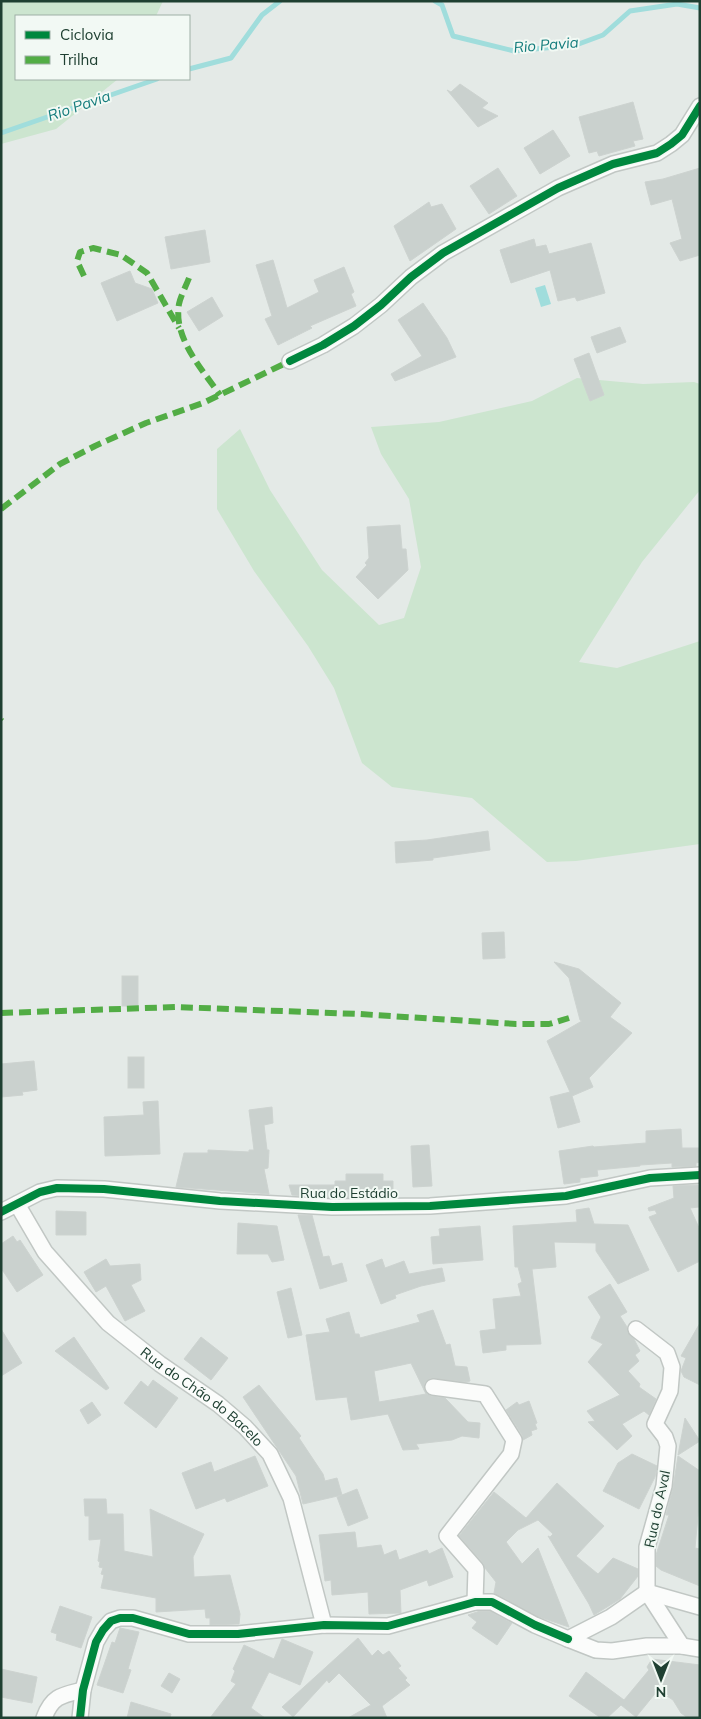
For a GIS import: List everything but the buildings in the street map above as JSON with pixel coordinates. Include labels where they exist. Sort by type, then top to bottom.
[{"type":"street","points":[[290,361],[323,345],[354,326],[382,305],[411,277],[443,253],[558,188],[613,164],[657,153],[682,134],[700,106]]},
{"type":"street","name":"Rua do Estádio","points":[[1,1212],[40,1192],[57,1188],[104,1189],[220,1201],[332,1207],[430,1206],[566,1196],[650,1178],[700,1175]]},
{"type":"street","name":"Rua do Chão do Bacelo","points":[[17,1204],[45,1252],[108,1323],[160,1364],[218,1404],[245,1427],[270,1454],[291,1498],[324,1625]]},
{"type":"street","name":"Rua do Aval","points":[[636,1330],[667,1353],[672,1367],[670,1390],[655,1424],[668,1446],[664,1486],[648,1547],[647,1592]]},
{"type":"street","points":[[433,1387],[485,1394],[514,1440],[511,1454],[447,1536],[476,1569],[475,1602]]},
{"type":"street","points":[[647,1592],[700,1607]]},
{"type":"street","points":[[568,1639],[611,1617],[647,1592]]},
{"type":"street","points":[[647,1592],[682,1646]]},
{"type":"street","points":[[80,1718],[83,1690],[96,1642],[111,1621],[120,1618],[133,1618],[189,1634],[238,1634],[324,1625],[388,1626],[475,1602],[492,1602],[535,1625],[596,1650],[648,1646],[682,1646],[700,1649]]},
{"type":"street","points":[[44,1718],[48,1707],[60,1695],[83,1690]]},
{"type":"green space","points":[[1,1],[163,1],[156,15],[15,15],[15,80],[117,80],[56,129],[1,144]]},
{"type":"green space","points":[[577,378],[643,384],[694,382],[700,384],[700,490],[642,562],[579,662],[617,668],[700,641],[700,844],[576,861],[547,862],[472,798],[392,787],[362,763],[334,688],[308,646],[254,571],[217,509],[217,449],[240,429],[270,490],[322,570],[379,625],[404,618],[421,567],[409,499],[381,454],[371,427],[439,422],[532,401]]},
{"type":"water","points":[[545,285],[551,304],[541,307],[535,288]]},
{"type":"waterway","name":"Rio Pavia","points":[[190,69],[231,58],[262,15],[280,1]]},
{"type":"waterway","name":"Rio Pavia","points":[[435,1],[442,5],[453,36],[514,51],[576,45],[603,35],[630,11],[677,4],[700,8]]},
{"type":"waterway","name":"Rio Pavia","points":[[1,133],[154,80]]},
{"type":"marked path","points":[[84,276],[77,261],[80,252],[93,248],[121,255],[147,273],[179,328]]},
{"type":"marked path","points":[[189,278],[179,304],[178,317],[180,329],[190,352],[220,395]]},
{"type":"marked path","points":[[1,509],[60,464],[95,446],[146,423],[203,403],[290,361]]},
{"type":"marked path","points":[[1,1013],[176,1007],[359,1014],[516,1024],[549,1024],[569,1018]]},
{"type":"cycle path","points":[[290,361],[323,345],[354,326],[381,305],[411,277],[443,253],[558,188],[613,164],[657,153],[682,135],[700,106]]},
{"type":"cycle path","points":[[1,1212],[40,1192],[57,1188],[104,1189],[220,1201],[332,1207],[430,1206],[566,1196],[650,1178],[700,1175]]},
{"type":"cycle path","points":[[80,1718],[83,1690],[96,1642],[111,1621],[120,1618],[133,1618],[189,1634],[238,1634],[324,1625],[388,1626],[475,1602],[492,1602],[535,1625],[568,1639]]}]
